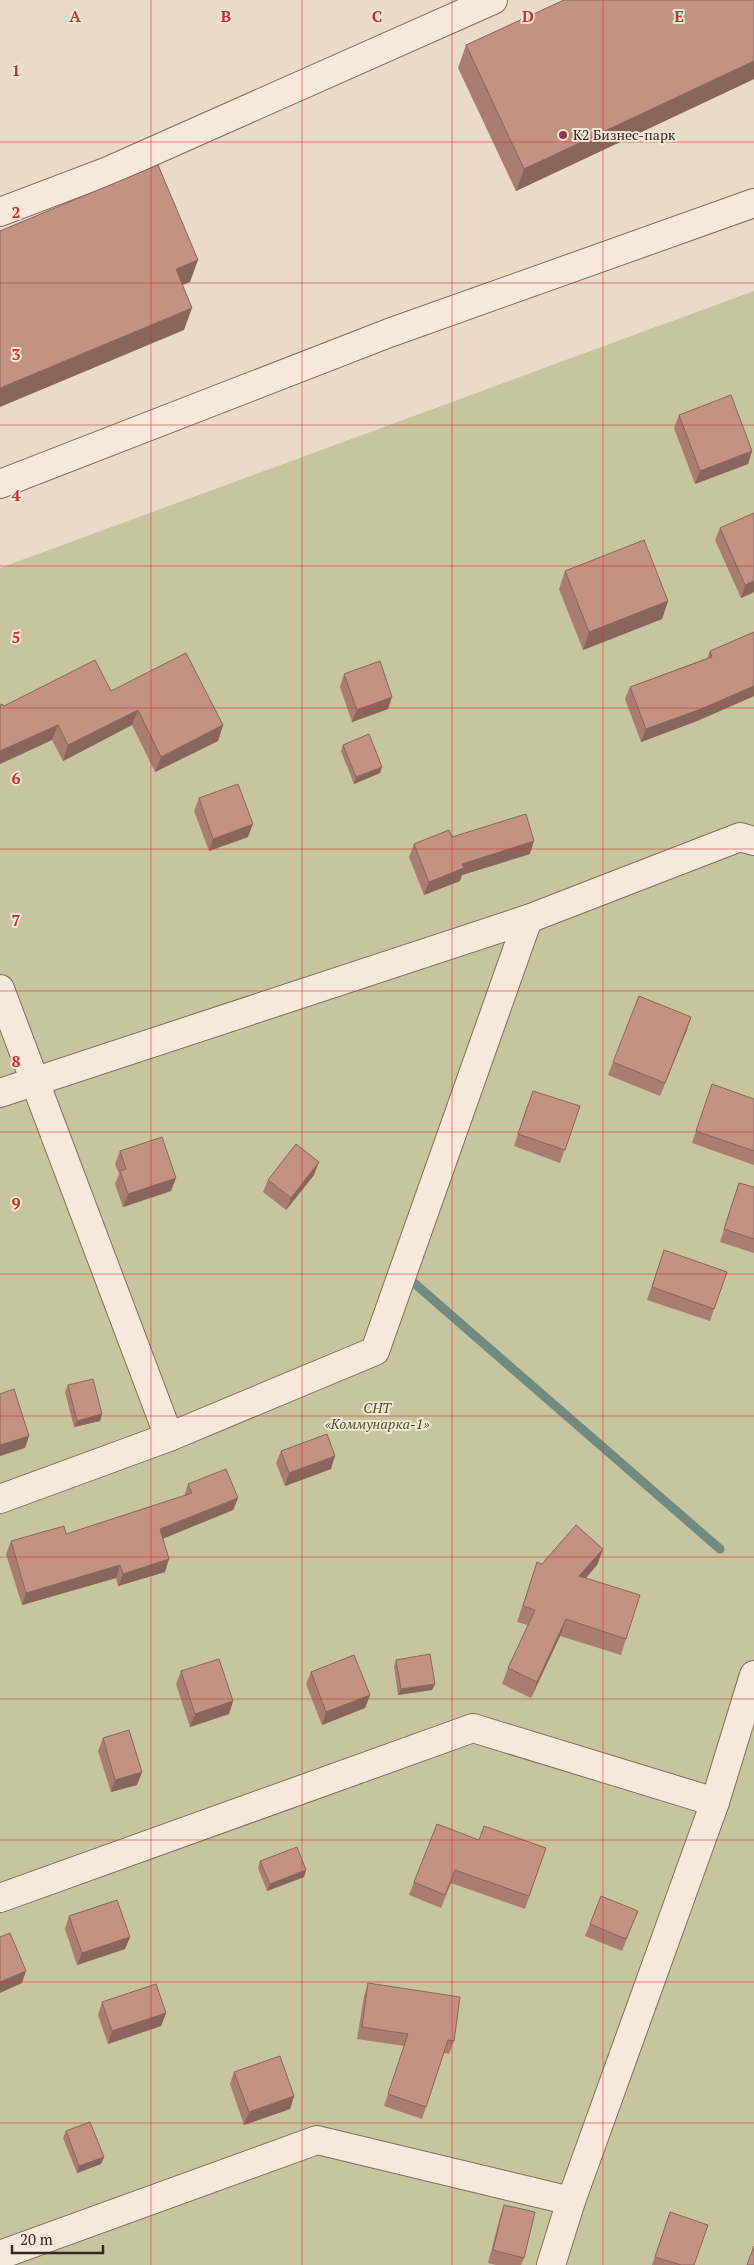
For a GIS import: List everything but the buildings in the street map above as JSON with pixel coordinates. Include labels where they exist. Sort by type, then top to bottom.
[{"type":"street","points":[[0,212],[108,171],[493,0]]},
{"type":"street","points":[[0,484],[389,332],[754,203]]},
{"type":"street","points":[[0,1093],[528,919],[740,837],[754,841]]},
{"type":"street","points":[[0,1499],[169,1437],[375,1351],[528,919]]},
{"type":"street","points":[[0,989],[33,1081],[169,1437]]},
{"type":"street","points":[[551,2265],[571,2201],[715,1802],[754,1675]]},
{"type":"street","points":[[0,1898],[473,1728],[715,1802]]},
{"type":"street","points":[[0,2255],[317,2140],[571,2201]]},
{"type":"green space","name":"СНТ «Коммунарка-1»","points":[[754,291],[754,2265],[0,2265],[0,568]]},
{"type":"waterway","points":[[406,1276],[720,1549]]},
{"type":"place","name":"К2 Бизнес-парк","points":[[563,135]]}]
